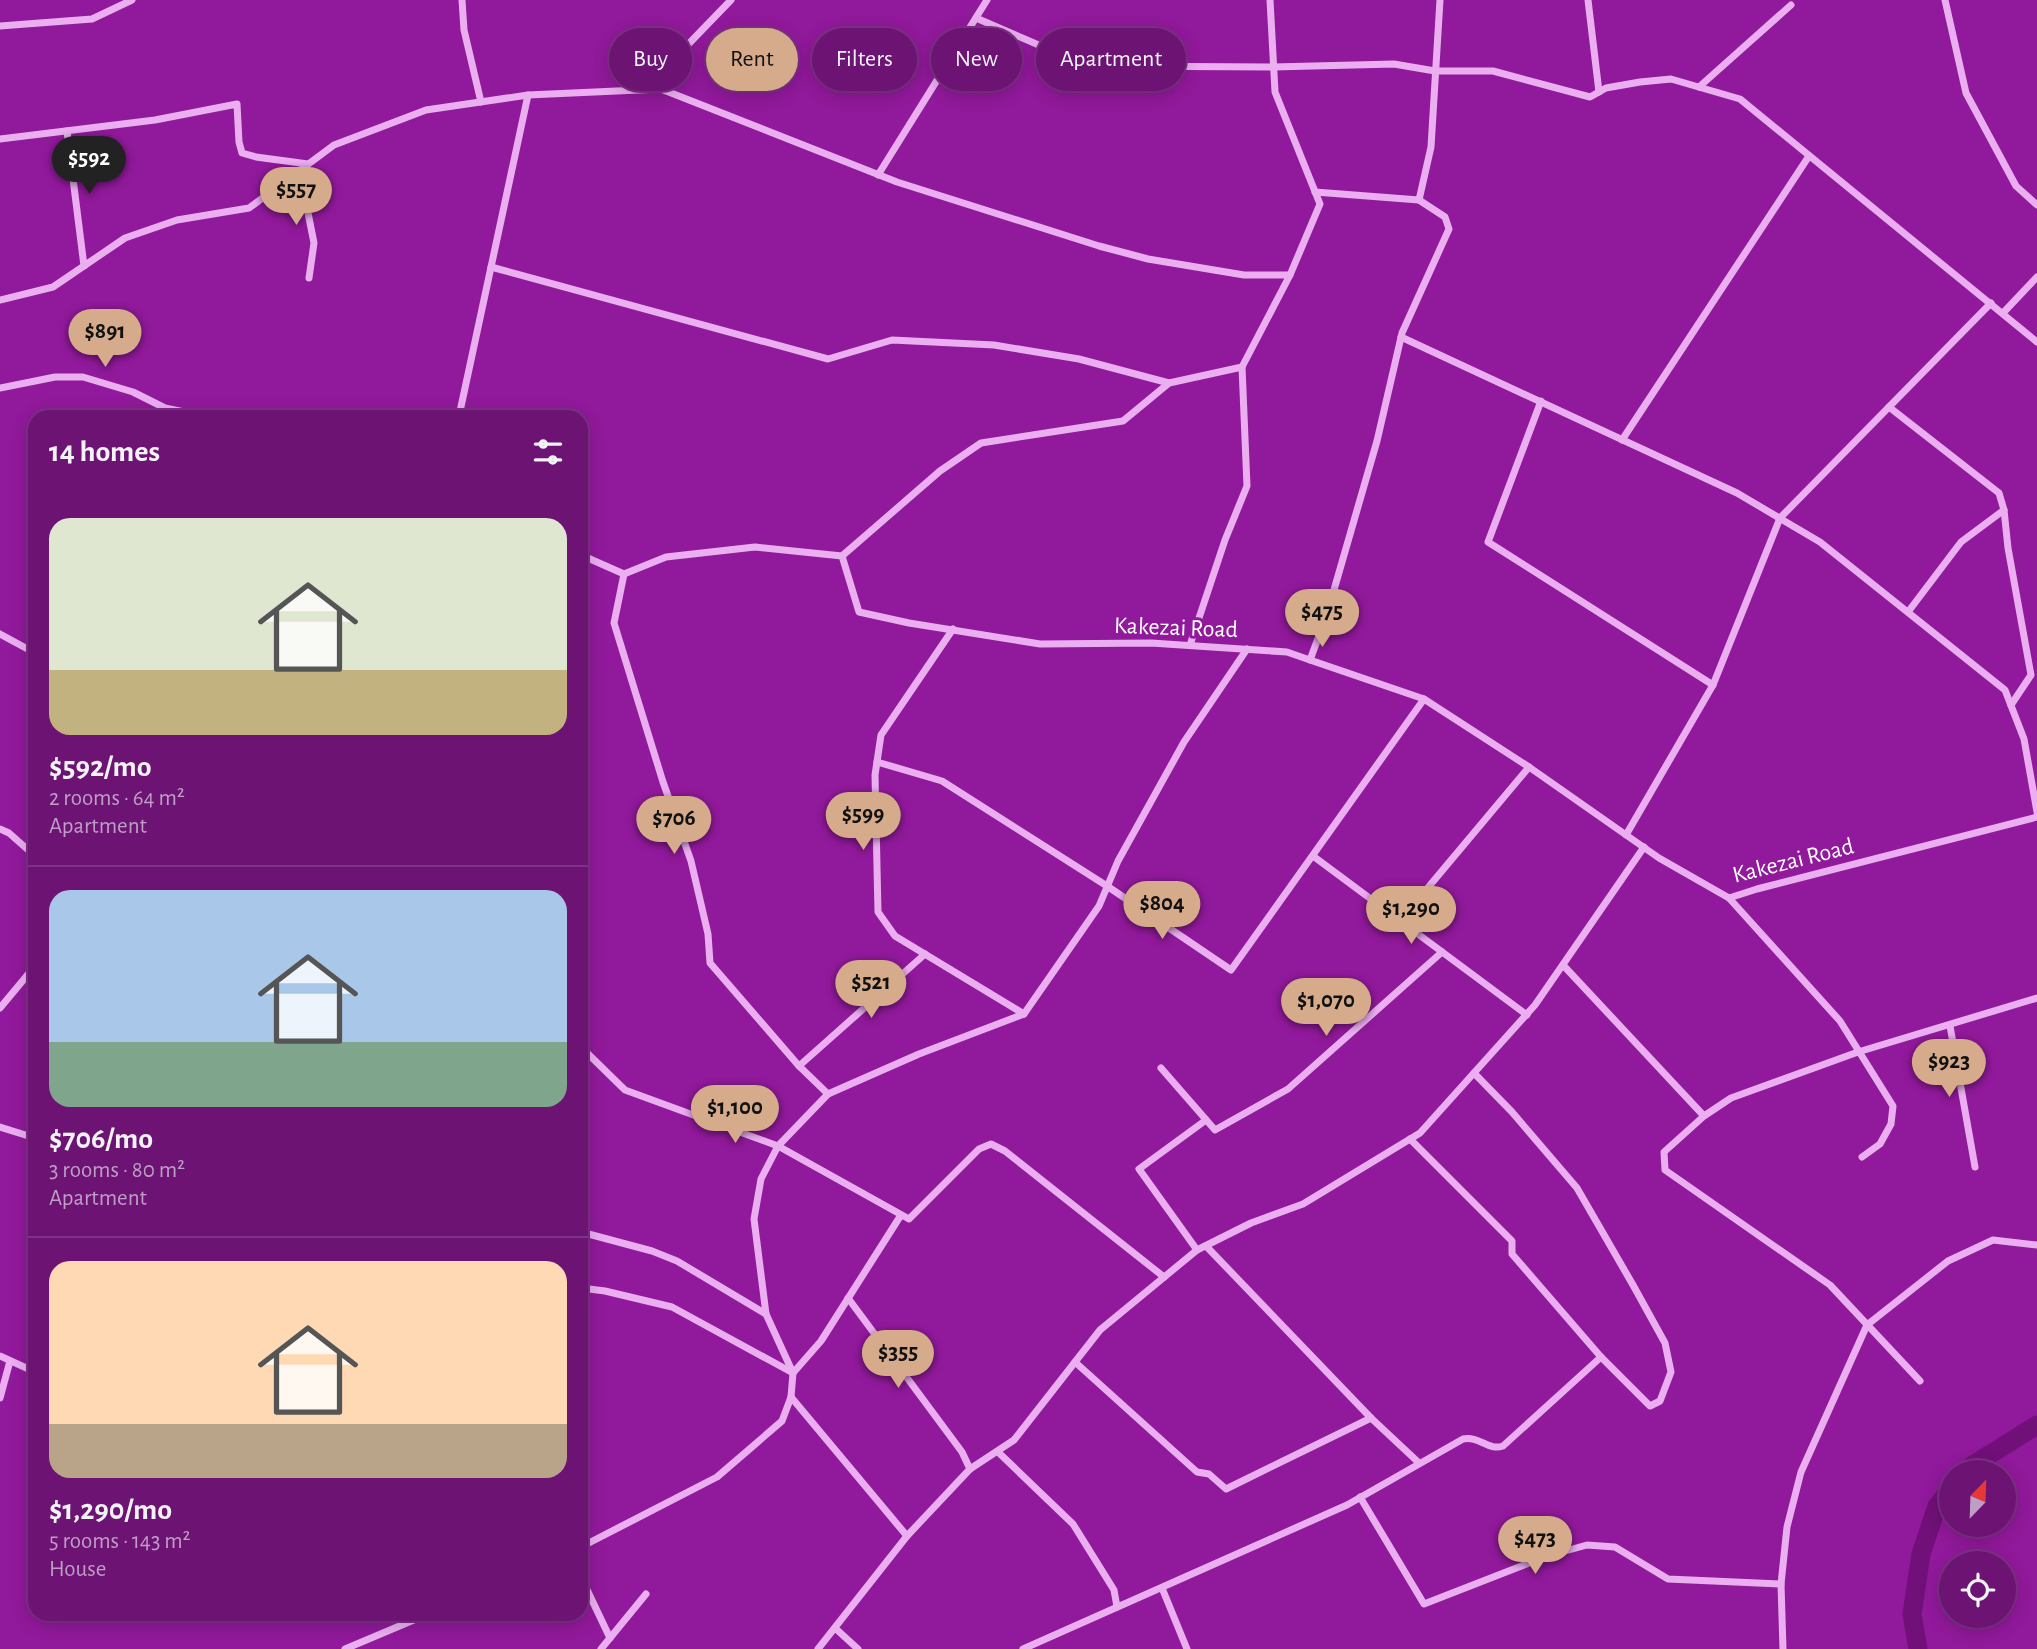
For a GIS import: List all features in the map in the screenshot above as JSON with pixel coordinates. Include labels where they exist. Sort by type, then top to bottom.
[{"type":"street","points":[[0,26],[92,19],[132,0]]},
{"type":"street","points":[[462,0],[464,30],[481,102]]},
{"type":"street","points":[[692,40],[731,0]]},
{"type":"street","points":[[878,175],[987,0]]},
{"type":"street","points":[[1189,645],[1225,540],[1247,486],[1242,367],[1290,275],[1320,204],[1275,92],[1270,0]]},
{"type":"street","points":[[1419,200],[1431,147],[1440,0]]},
{"type":"street","points":[[1588,0],[1599,92]]},
{"type":"street","points":[[1945,0],[1966,93],[2016,186],[2037,205]]},
{"type":"street","points":[[1699,87],[1791,5]]},
{"type":"street","points":[[976,18],[1095,66],[1273,67],[1394,64],[1436,71],[1493,71],[1590,97],[1605,88],[1671,79],[1740,99],[2037,341]]},
{"type":"street","points":[[0,300],[53,287],[125,237],[177,220],[249,208],[334,145],[426,110],[528,95],[609,91]]},
{"type":"street","points":[[666,91],[878,175],[1099,246],[1148,258],[1244,275],[1290,275]]},
{"type":"street","points":[[460,410],[528,95]]},
{"type":"street","points":[[0,139],[156,120],[237,104],[242,153],[308,164]]},
{"type":"street","points":[[67,131],[84,266]]},
{"type":"street","points":[[1622,440],[1809,156]]},
{"type":"street","points":[[292,176],[308,213],[314,243],[309,278]]},
{"type":"street","points":[[1310,660],[1327,614],[1373,455],[1401,337],[1449,229],[1445,216],[1419,200],[1315,192]]},
{"type":"street","points":[[491,267],[828,359],[892,340],[994,345],[1079,359],[1169,383]]},
{"type":"street","points":[[2003,313],[2037,277]]},
{"type":"street","points":[[1626,835],[1713,685],[1780,518],[1991,303]]},
{"type":"street","points":[[1401,337],[1737,493],[1820,542],[2005,690],[2024,739],[2037,814]]},
{"type":"street","points":[[588,558],[624,574],[666,557],[755,547],[842,556],[940,471],[981,443],[1123,421],[1169,383],[1242,367]]},
{"type":"street","points":[[0,388],[55,377],[83,377],[133,392],[175,410]]},
{"type":"street","points":[[1541,401],[1488,542],[1713,685]]},
{"type":"street","points":[[1889,407],[1999,493],[2031,674],[2011,705]]},
{"type":"street","points":[[1908,612],[1961,542],[2004,510]]},
{"type":"street","name":"Kakezai Road","points":[[842,556],[859,612],[1040,644],[1151,643],[1286,652],[1424,699],[1529,767],[1644,847],[1729,898],[2037,814]]},
{"type":"street","points":[[624,574],[614,623],[663,782],[691,861],[708,934],[710,963],[799,1066],[828,1094]]},
{"type":"street","points":[[953,629],[881,735],[875,775],[878,912],[895,936],[1024,1014]]},
{"type":"street","points":[[0,634],[28,649]]},
{"type":"street","points":[[588,1543],[717,1477],[782,1421],[791,1397],[793,1373],[766,1314],[754,1219],[761,1179],[778,1146],[828,1094],[919,1054],[1024,1014],[1099,906],[1118,861],[1184,742],[1247,649]]},
{"type":"street","points":[[877,762],[942,781],[1107,886],[1231,970],[1424,699]]},
{"type":"street","points":[[1400,921],[1529,767]]},
{"type":"street","points":[[0,829],[9,833],[28,850]]},
{"type":"street","points":[[818,1649],[907,1536],[970,1469],[1014,1440],[1100,1330],[1197,1250],[1251,1223],[1303,1204],[1420,1133],[1527,1015],[1644,847]]},
{"type":"street","points":[[1313,856],[1527,1015]]},
{"type":"street","points":[[1729,898],[1840,1021],[1893,1105],[1891,1124],[1880,1144],[1862,1157]]},
{"type":"street","points":[[1161,1068],[1215,1130],[1289,1089],[1442,952]]},
{"type":"street","points":[[799,1066],[925,954]]},
{"type":"street","points":[[1563,965],[1704,1116]]},
{"type":"street","points":[[0,1008],[28,974]]},
{"type":"street","points":[[0,994],[9,997]]},
{"type":"street","points":[[1920,1381],[1830,1285],[1665,1170],[1664,1152],[1704,1116],[1731,1098],[1858,1052],[2037,999]]},
{"type":"street","points":[[1950,1026],[1975,1167]]},
{"type":"street","points":[[588,1054],[625,1090],[778,1146],[909,1219],[979,1149],[991,1144],[1005,1152],[1164,1277]]},
{"type":"street","points":[[1409,1139],[1512,1241],[1512,1254],[1601,1357],[1650,1405],[1660,1401],[1671,1372],[1665,1343],[1633,1284],[1577,1188],[1474,1073]]},
{"type":"street","points":[[1197,1250],[1139,1169],[1206,1120]]},
{"type":"street","points":[[0,1127],[28,1136]]},
{"type":"street","points":[[793,1373],[821,1341],[901,1215]]},
{"type":"street","points":[[588,1234],[652,1251],[677,1261],[766,1314]]},
{"type":"street","points":[[1783,1649],[1781,1584],[1787,1527],[1801,1472],[1867,1325],[1948,1261],[1982,1245],[1993,1240],[2037,1245]]},
{"type":"street","points":[[1206,1246],[1371,1418],[1418,1462]]},
{"type":"street","points":[[588,1289],[672,1307],[793,1373]]},
{"type":"street","points":[[848,1298],[962,1452],[970,1469]]},
{"type":"street","points":[[0,1356],[28,1369]]},
{"type":"street","points":[[1023,1649],[1360,1497],[1463,1439],[1472,1437],[1491,1447],[1503,1446],[1601,1357]]},
{"type":"street","points":[[0,1398],[9,1361]]},
{"type":"street","points":[[1075,1362],[1197,1472],[1209,1474],[1226,1489],[1371,1418]]},
{"type":"street","points":[[791,1397],[907,1536]]},
{"type":"street","points":[[998,1452],[1073,1524],[1114,1590],[1118,1607]]},
{"type":"street","points":[[1360,1497],[1424,1604],[1547,1556],[1587,1545],[1615,1547],[1668,1579],[1781,1584]]},
{"type":"street","points":[[1162,1588],[1187,1649]]},
{"type":"street","points":[[588,1592],[610,1638]]},
{"type":"street","points":[[601,1649],[646,1594]]},
{"type":"street","points":[[345,1649],[411,1621]]},
{"type":"street","points":[[835,1628],[858,1649]]},
{"type":"waterway","points":[[1981,1460],[2037,1425]]},
{"type":"waterway","points":[[1918,1649],[1912,1614],[1921,1554],[1939,1504]]}]
